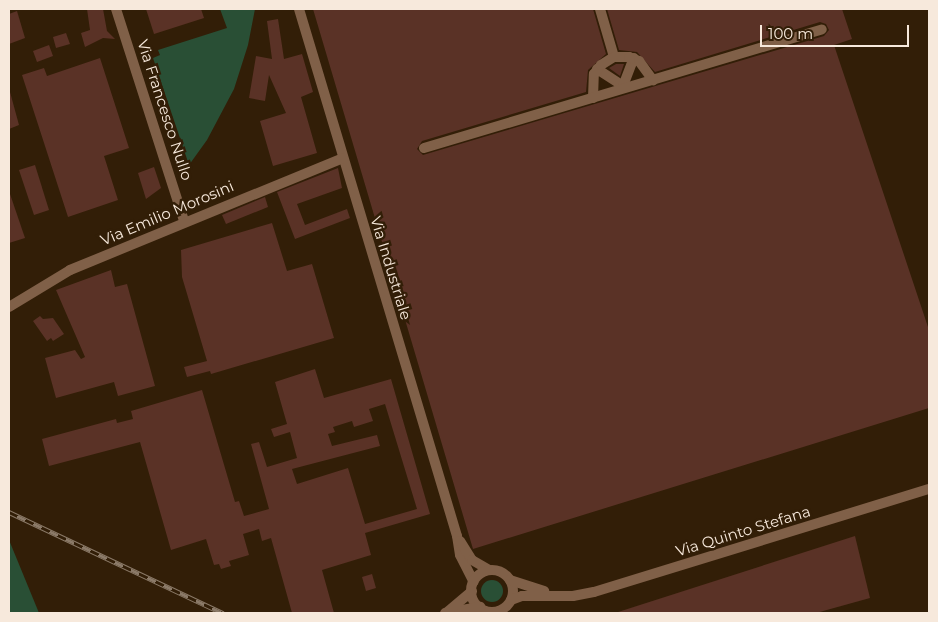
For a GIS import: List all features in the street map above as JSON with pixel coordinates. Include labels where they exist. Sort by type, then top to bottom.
[{"type":"street","name":"Via Francesco Nullo","points":[[116,9],[184,221]]},
{"type":"street","name":"Via Industriale","points":[[299,9],[457,536],[460,555],[473,587]]},
{"type":"street","points":[[600,9],[614,57]]},
{"type":"street","points":[[424,148],[593,98],[623,86],[653,80],[822,29]]},
{"type":"street","points":[[593,98],[592,85],[597,69],[614,57],[634,58],[647,68],[653,80]]},
{"type":"street","points":[[623,86],[634,58]]},
{"type":"street","points":[[597,69],[623,86]]},
{"type":"street","name":"Via Emilio Morosini","points":[[9,307],[70,270],[184,221],[343,158]]},
{"type":"street","name":"Via Quinto Stefana","points":[[508,606],[531,595],[564,596],[594,592],[929,489]]},
{"type":"street","name":"Via Industriale","points":[[457,536],[472,560],[490,570]]},
{"type":"street","points":[[490,570],[502,572],[510,580],[508,606],[486,611],[445,613],[490,570]]},
{"type":"street","name":"Via Quinto Stefana","points":[[510,580],[564,596]]},
{"type":"street","points":[[473,587],[486,611]]},
{"type":"green space","points":[[220,9],[255,9],[248,45],[234,89],[207,140],[189,165],[153,58],[160,55],[158,50],[227,28]]},
{"type":"green space","points":[[9,540],[39,613],[9,613]]},
{"type":"green space","points":[[492,580],[500,583],[503,591],[500,599],[492,602],[484,599],[481,591],[484,583]]},
{"type":"building","points":[[87,9],[103,9],[107,31],[115,39],[103,38],[85,47],[81,33],[90,30]]},
{"type":"building","points":[[146,9],[201,9],[204,18],[154,34]]},
{"type":"building","points":[[313,9],[593,9],[606,54],[588,70],[586,92],[422,141],[417,149],[423,155],[824,36],[829,30],[826,24],[820,22],[655,72],[637,52],[619,50],[607,9],[842,9],[852,39],[834,45],[929,330],[929,408],[473,549]]},
{"type":"building","points":[[17,11],[25,38],[9,44],[9,14]]},
{"type":"building","points":[[278,19],[284,59],[302,54],[313,92],[301,97],[317,153],[273,166],[260,121],[286,113],[269,75],[265,101],[249,98],[256,56],[272,59],[267,21]]},
{"type":"building","points":[[66,33],[70,44],[56,48],[53,37]]},
{"type":"building","points":[[49,45],[53,56],[37,62],[33,51]]},
{"type":"building","points":[[100,58],[129,148],[104,156],[118,200],[68,217],[22,75],[44,68],[47,76]]},
{"type":"building","points":[[616,64],[624,64],[620,76],[609,68]]},
{"type":"building","points":[[9,93],[19,125],[9,129]]},
{"type":"building","points":[[35,165],[49,210],[34,215],[19,170]]},
{"type":"building","points":[[154,167],[161,188],[146,199],[138,173]]},
{"type":"building","points":[[338,168],[342,188],[297,204],[305,225],[347,209],[350,218],[295,239],[277,192]]},
{"type":"building","points":[[9,195],[25,238],[9,243]]},
{"type":"building","points":[[265,197],[268,207],[226,224],[222,215]]},
{"type":"building","points":[[272,223],[287,271],[312,264],[334,338],[211,374],[210,371],[187,377],[184,367],[207,361],[182,277],[181,250]]},
{"type":"building","points":[[111,270],[115,287],[127,284],[155,386],[118,396],[114,382],[56,398],[45,358],[75,350],[81,359],[85,357],[56,290]]},
{"type":"building","points":[[40,316],[43,319],[53,318],[64,334],[53,341],[51,338],[47,341],[33,321]]},
{"type":"building","points":[[315,369],[324,398],[391,379],[430,514],[365,533],[371,555],[322,570],[334,613],[292,613],[271,538],[262,541],[259,529],[243,534],[249,555],[229,561],[231,566],[221,569],[219,564],[214,565],[206,539],[171,550],[140,442],[49,466],[42,439],[116,419],[117,423],[133,419],[131,411],[202,390],[235,502],[239,501],[244,516],[269,509],[251,444],[259,442],[267,467],[297,458],[290,432],[274,437],[271,429],[287,424],[275,382]],"holes":[[[385,404],[417,509],[365,524],[348,468],[297,484],[292,469],[380,446],[377,435],[332,446],[328,434],[335,432],[333,427],[352,421],[354,427],[373,421],[369,409]]]},
{"type":"building","points":[[855,536],[870,598],[816,613],[615,613]]},
{"type":"building","points":[[372,574],[376,588],[366,591],[362,577]]},
{"type":"railway","points":[[9,512],[223,613]]}]
